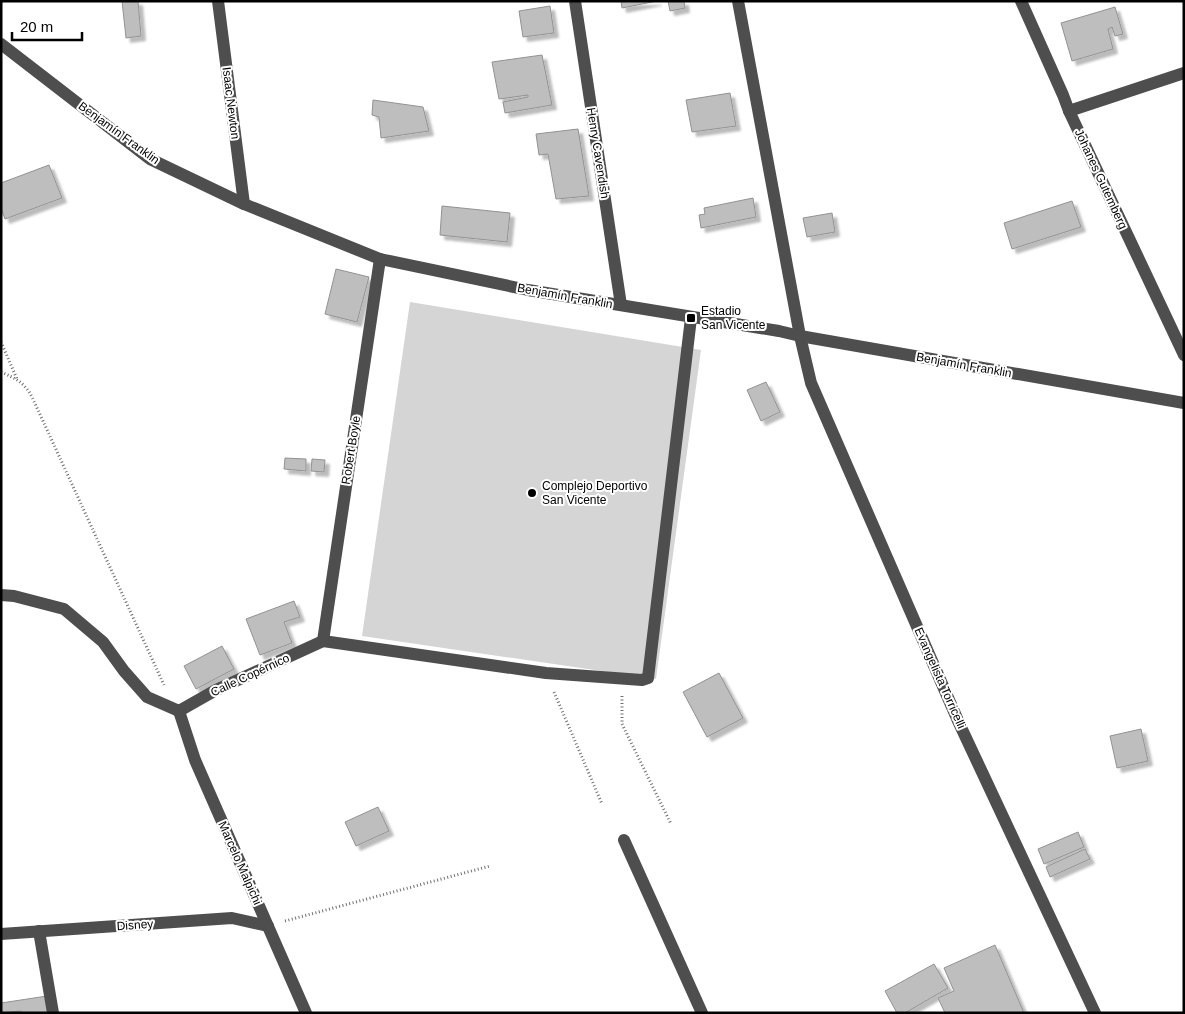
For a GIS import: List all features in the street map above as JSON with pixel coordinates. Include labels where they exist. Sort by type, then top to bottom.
[{"type":"street","name":"Isaac Newton","points":[[218,1],[244,204]]},
{"type":"street","name":"Henry Cavendish","points":[[575,1],[622,305]]},
{"type":"street","name":"Evangelista Torricelli","points":[[738,1],[810,383],[959,723],[1095,1013]]},
{"type":"street","name":"Johanes Gutemberg","points":[[1022,1],[1064,95],[1069,111],[1184,355]]},
{"type":"street","name":"Benjamín Franklin","points":[[1,44],[150,159],[244,204],[380,258],[528,290],[779,331],[1184,403]]},
{"type":"street","points":[[1069,111],[1184,73]]},
{"type":"street","name":"Robert Boyle","points":[[323,641],[380,258]]},
{"type":"street","points":[[323,641],[546,673],[645,680],[650,676],[691,318]]},
{"type":"street","points":[[1,595],[14,596],[64,609],[103,642],[124,671],[147,697],[179,711]]},
{"type":"street","name":"Calle Copérnico","points":[[179,711],[216,690],[323,641]]},
{"type":"street","name":"Marcelo Malpichi","points":[[179,711],[194,760],[306,1013]]},
{"type":"street","points":[[624,840],[702,1013]]},
{"type":"street","name":"Disney","points":[[1,934],[232,918],[268,926]]},
{"type":"street","points":[[39,931],[53,1013]]},
{"type":"path","points":[[1,342],[17,380]]},
{"type":"path","points":[[1,372],[17,380],[27,388],[32,397],[168,696],[179,711]]},
{"type":"path","points":[[546,673],[602,804]]},
{"type":"path","points":[[624,678],[620,705],[622,724],[671,824]]},
{"type":"path","points":[[268,926],[490,866]]},
{"type":"shaded area","name":"Complejo Deportivo San Vicente","points":[[410,302],[701,350],[656,679],[362,636]]},
{"type":"building","points":[[122,1],[138,1],[141,36],[126,38]]},
{"type":"building","points":[[621,1],[657,1],[622,8]]},
{"type":"building","points":[[668,1],[684,1],[685,8],[670,11]]},
{"type":"building","points":[[550,6],[554,33],[523,37],[519,11]]},
{"type":"building","points":[[1115,7],[1123,34],[1115,36],[1112,27],[1108,29],[1113,49],[1072,61],[1061,23]]},
{"type":"building","points":[[542,55],[552,105],[505,113],[503,102],[528,97],[528,95],[499,99],[492,62]]},
{"type":"building","points":[[730,93],[736,126],[692,132],[686,100]]},
{"type":"building","points":[[373,100],[423,107],[429,131],[381,138],[379,117],[372,115]]},
{"type":"building","points":[[578,129],[589,196],[556,199],[548,154],[539,155],[536,134]]},
{"type":"building","points":[[49,165],[62,198],[5,219],[1,208],[1,183]]},
{"type":"building","points":[[753,198],[756,217],[701,228],[699,215],[705,214],[704,208]]},
{"type":"building","points":[[1072,201],[1081,227],[1012,249],[1004,223]]},
{"type":"building","points":[[442,206],[510,213],[507,242],[440,235]]},
{"type":"building","points":[[832,213],[835,232],[807,237],[803,218]]},
{"type":"building","points":[[336,269],[369,277],[357,322],[325,314]]},
{"type":"building","points":[[766,382],[780,412],[761,421],[747,390]]},
{"type":"building","points":[[285,458],[306,459],[306,471],[284,469]]},
{"type":"building","points":[[312,459],[325,460],[324,472],[311,471]]},
{"type":"building","points":[[294,601],[300,617],[284,622],[292,643],[260,655],[246,619]]},
{"type":"building","points":[[222,646],[234,669],[196,689],[184,666]]},
{"type":"building","points":[[719,673],[743,718],[707,737],[683,692]]},
{"type":"building","points":[[1141,729],[1148,761],[1117,768],[1110,736]]},
{"type":"building","points":[[378,807],[389,831],[356,846],[345,822]]},
{"type":"building","points":[[1078,832],[1084,847],[1044,864],[1038,849]]},
{"type":"building","points":[[1085,849],[1090,859],[1050,877],[1046,867]]},
{"type":"building","points":[[995,945],[1024,1013],[945,1013],[938,998],[954,991],[944,968]]},
{"type":"building","points":[[934,964],[948,988],[905,1013],[897,1013],[885,991]]},
{"type":"building","points":[[47,996],[50,1013],[21,1013],[21,1011],[1,1013],[1,1003]]},
{"type":"place","name":"Estadio San Vicente","points":[[691,318]]},
{"type":"place","name":"Complejo Deportivo San Vicente","points":[[532,493]]}]
